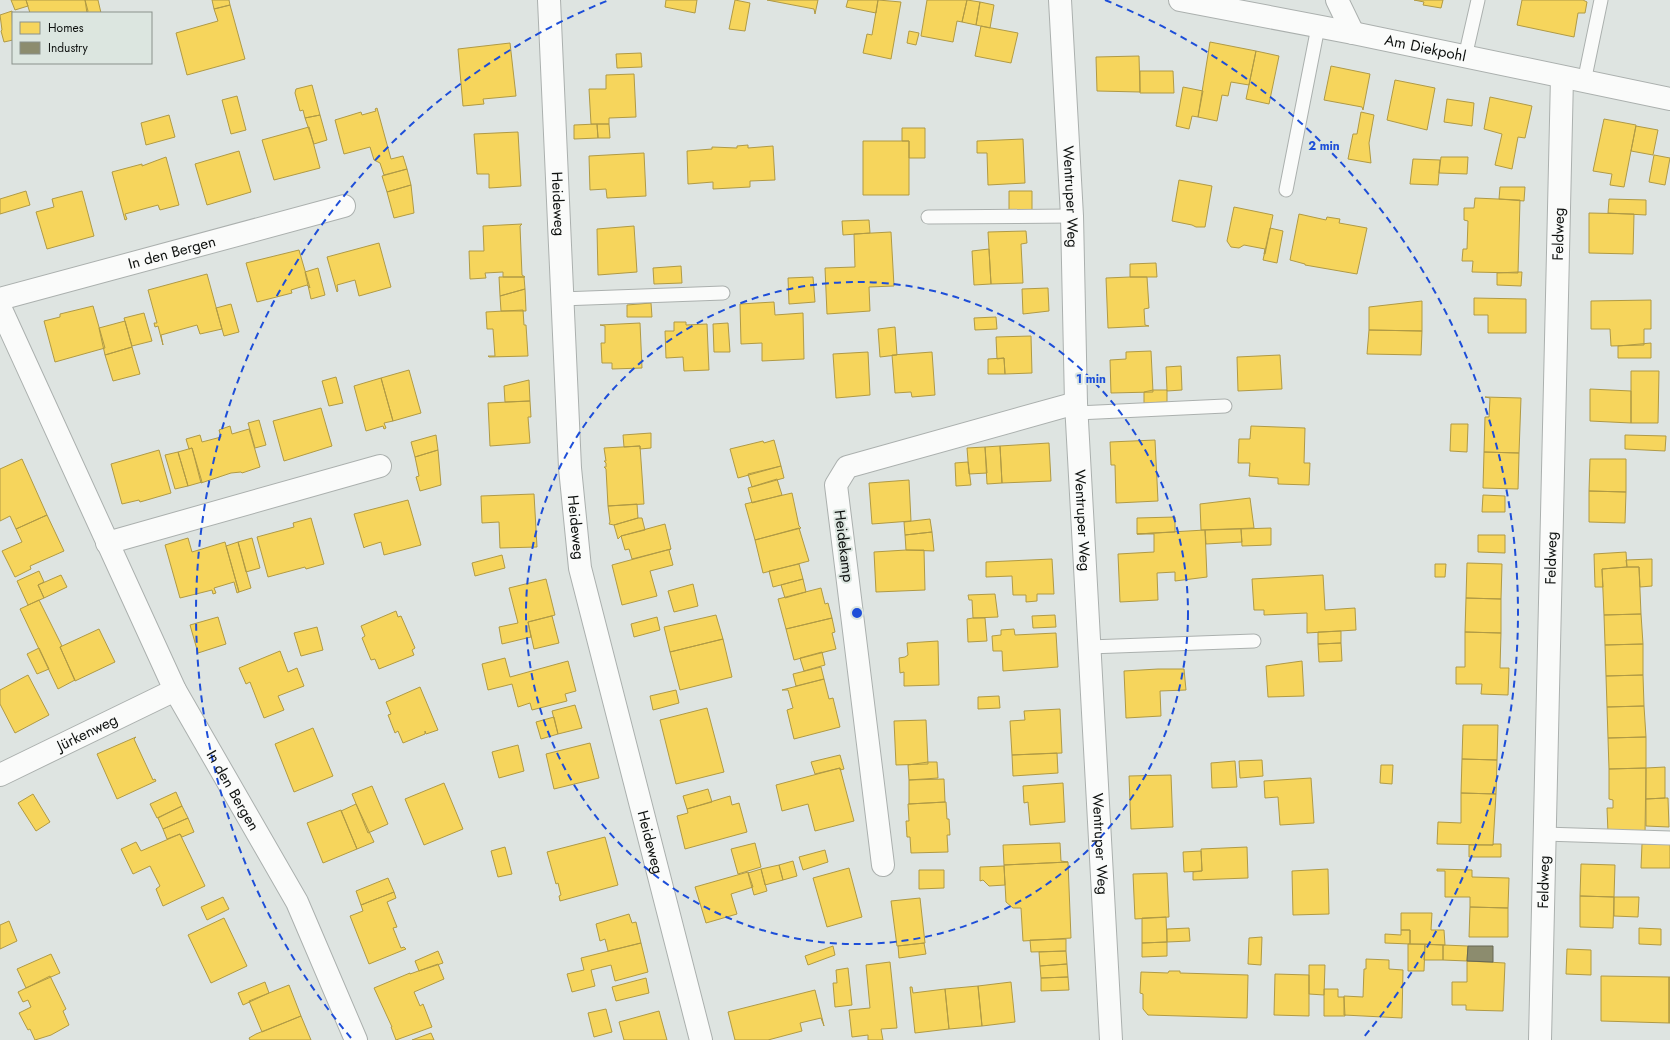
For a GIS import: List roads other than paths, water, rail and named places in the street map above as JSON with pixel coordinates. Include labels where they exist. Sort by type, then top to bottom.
[{"type":"street","name":"Heideweg","points":[[549,0],[561,299],[570,468],[580,568],[701,1040]]},
{"type":"street","name":"Wentruper Weg","points":[[1060,0],[1072,216],[1077,408],[1111,1040]]},
{"type":"street","name":"Am Diekpohl","points":[[1180,0],[1353,33],[1670,99]]},
{"type":"street","points":[[1337,0],[1353,33]]},
{"type":"street","name":"Feldweg","points":[[1540,1040],[1562,77]]},
{"type":"street","name":"In den Bergen","points":[[0,299],[344,206]]},
{"type":"street","name":"In den Bergen","points":[[0,307],[175,690],[297,902],[356,1040]]},
{"type":"street","name":"Heidekamp","points":[[883,865],[836,485],[847,467],[1077,408]]},
{"type":"street","points":[[107,543],[380,466]]},
{"type":"street","name":"Jürkenweg","points":[[0,774],[175,690]]},
{"type":"lane","points":[[1465,57],[1478,0]]},
{"type":"lane","points":[[1584,82],[1601,0]]},
{"type":"lane","points":[[1286,190],[1318,27]]},
{"type":"lane","points":[[928,217],[1072,216]]},
{"type":"lane","points":[[561,299],[723,293]]},
{"type":"lane","points":[[1077,408],[1225,406]]},
{"type":"lane","points":[[1089,647],[1254,641]]},
{"type":"lane","points":[[1544,834],[1670,838]]}]
